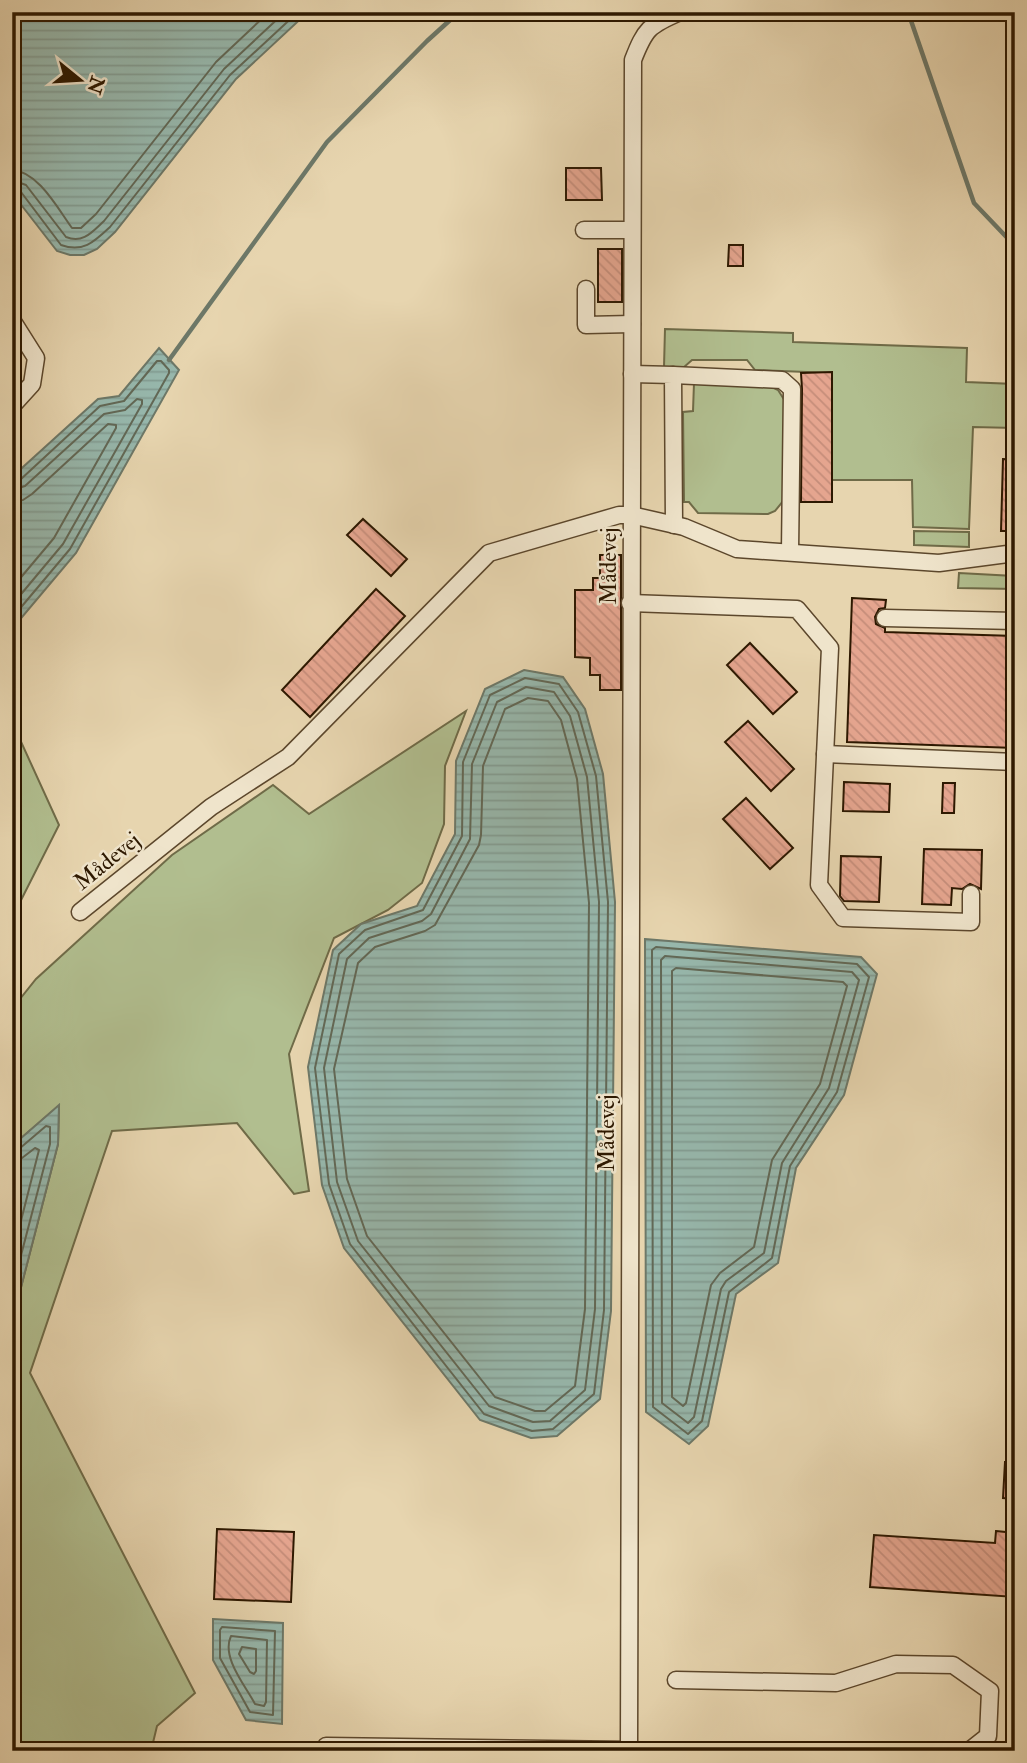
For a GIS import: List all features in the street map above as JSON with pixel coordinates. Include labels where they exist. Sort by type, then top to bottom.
[{"type":"street","name":"Mådevej","points":[[629,1750],[633,60],[641,39],[654,23],[681,12]]},
{"type":"street","points":[[584,230],[632,230]]},
{"type":"street","points":[[586,289],[586,325],[632,324]]},
{"type":"street","points":[[12,320],[36,358],[32,384],[12,406]]},
{"type":"street","points":[[632,374],[782,380],[792,389],[790,552]]},
{"type":"street","points":[[673,375],[674,525]]},
{"type":"street","name":"Mådevej","points":[[80,912],[211,807],[288,757],[489,553],[619,515],[631,515]]},
{"type":"street","points":[[631,515],[674,525],[737,549],[939,563],[1015,553]]},
{"type":"street","points":[[630,603],[797,609],[831,648],[820,886],[843,918],[971,922],[971,894]]},
{"type":"street","points":[[885,618],[1015,621]]},
{"type":"street","points":[[825,754],[1015,762]]},
{"type":"street","points":[[676,1681],[836,1683],[896,1664],[953,1665],[990,1692],[988,1736],[969,1751]]},
{"type":"street","points":[[326,1745],[629,1750]]},
{"type":"green space","points":[[665,329],[793,333],[793,342],[967,348],[966,382],[1015,384],[1015,428],[973,427],[969,529],[913,527],[912,480],[832,480],[832,373],[755,370],[747,360],[692,360],[683,368],[664,367]]},
{"type":"green space","points":[[694,383],[772,387],[778,390],[785,401],[784,500],[775,511],[768,514],[698,513],[689,502],[684,502],[683,412],[693,411]]},
{"type":"green space","points":[[914,531],[969,532],[969,547],[914,545]]},
{"type":"green space","points":[[959,573],[1014,576],[1015,589],[958,588]]},
{"type":"green space","points":[[466,711],[445,766],[444,824],[422,883],[388,910],[334,938],[289,1054],[309,1191],[294,1194],[237,1123],[112,1131],[30,1373],[195,1693],[157,1726],[151,1751],[12,1751],[12,1298],[19,1295],[58,1144],[59,1106],[12,1146],[12,1009],[36,979],[172,855],[273,785],[309,814]]},
{"type":"green space","points":[[12,722],[59,825],[12,918]]},
{"type":"water","points":[[12,12],[308,12],[236,79],[115,232],[97,249],[84,255],[70,255],[57,251],[12,193]]},
{"type":"water","points":[[159,348],[179,370],[76,553],[12,629],[12,477],[98,399],[119,396]]},
{"type":"water","points":[[524,670],[563,677],[585,709],[603,774],[615,902],[611,1311],[600,1399],[557,1436],[531,1438],[480,1420],[344,1248],[322,1185],[308,1067],[333,950],[361,924],[417,906],[455,834],[456,761],[485,689]]},
{"type":"water","points":[[645,939],[861,957],[877,974],[844,1095],[796,1168],[778,1263],[736,1294],[708,1426],[689,1444],[646,1412]]},
{"type":"water","points":[[59,1105],[58,1144],[19,1295],[12,1298],[12,1146]]},
{"type":"water","points":[[213,1619],[283,1623],[282,1724],[246,1720],[213,1660]]},
{"type":"building","points":[[566,168],[601,168],[602,200],[566,200]]},
{"type":"building","points":[[729,245],[743,245],[743,266],[728,266]]},
{"type":"building","points":[[598,249],[622,249],[622,302],[598,302]]},
{"type":"building","points":[[832,372],[832,502],[801,502],[801,373]]},
{"type":"building","points":[[1003,459],[1015,460],[1015,531],[1001,531]]},
{"type":"building","points":[[363,519],[407,559],[391,576],[347,535]]},
{"type":"building","points":[[600,555],[621,555],[621,690],[600,690],[600,675],[590,675],[590,658],[575,657],[575,590],[593,590],[593,578],[600,578]]},
{"type":"building","points":[[376,589],[405,616],[310,717],[282,690]]},
{"type":"building","points":[[852,598],[886,600],[885,608],[879,609],[875,617],[876,624],[885,628],[885,632],[1015,636],[1015,748],[847,742]]},
{"type":"building","points":[[750,643],[797,692],[773,714],[727,665]]},
{"type":"building","points":[[748,721],[794,769],[771,791],[725,742]]},
{"type":"building","points":[[844,782],[890,784],[889,812],[843,811]]},
{"type":"building","points":[[943,783],[955,783],[954,813],[942,813]]},
{"type":"building","points":[[746,798],[793,848],[770,869],[723,819]]},
{"type":"building","points":[[924,849],[982,850],[981,889],[970,884],[962,889],[952,888],[951,905],[922,904]]},
{"type":"building","points":[[841,856],[881,857],[879,902],[844,901],[840,896]]},
{"type":"building","points":[[1005,1462],[1015,1462],[1015,1499],[1003,1498]]},
{"type":"building","points":[[217,1529],[294,1532],[291,1602],[214,1599]]},
{"type":"building","points":[[996,1531],[1015,1533],[1015,1597],[870,1587],[874,1535],[995,1543]]},
{"type":"waterway","points":[[169,360],[327,142],[459,12]]},
{"type":"waterway","points":[[908,12],[974,203],[1015,246]]}]
